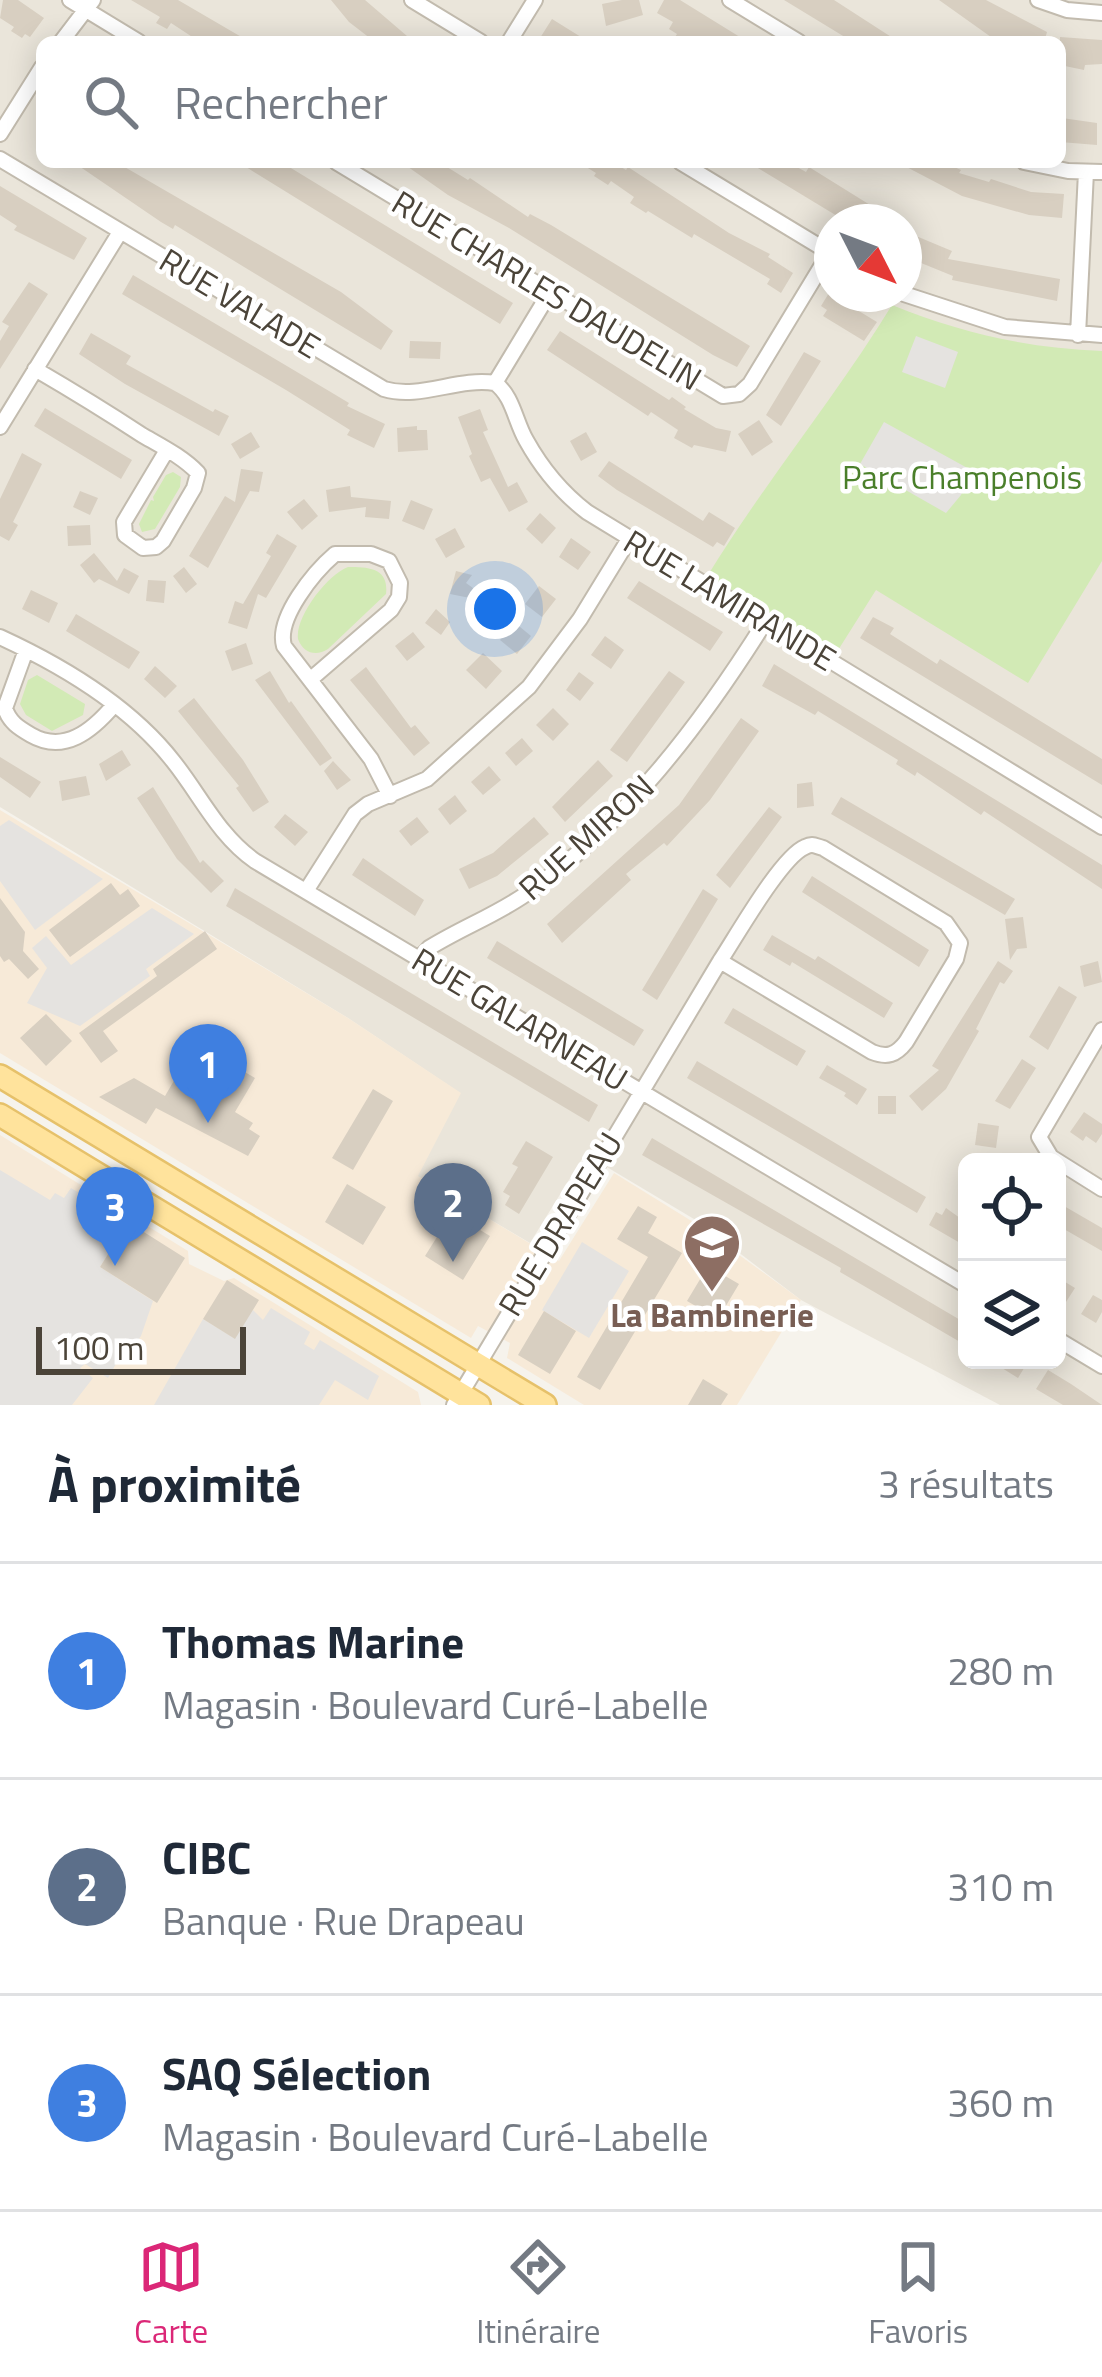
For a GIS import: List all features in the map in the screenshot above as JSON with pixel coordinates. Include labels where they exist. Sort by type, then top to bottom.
[{"type":"main road","points":[[0,1076],[545,1405]]},
{"type":"main road","points":[[0,1115],[464,1401]]},
{"type":"street","points":[[70,0],[90,5],[131,36]]},
{"type":"street","points":[[412,0],[471,36]]},
{"type":"street","points":[[513,36],[535,0]]},
{"type":"street","points":[[730,0],[789,36]]},
{"type":"street","points":[[1038,0],[1067,10],[1102,13]]},
{"type":"street","points":[[66,36],[90,5]]},
{"type":"street","points":[[0,134],[36,77]]},
{"type":"street","name":"RUE VALADE","points":[[0,159],[389,391],[495,383]]},
{"type":"street","name":"RUE CHARLES DAUDELIN","points":[[346,168],[714,392],[731,396],[745,390],[814,281]]},
{"type":"street","points":[[690,168],[814,243]]},
{"type":"street","points":[[1078,334],[1094,172]]},
{"type":"street","points":[[0,427],[119,232]]},
{"type":"street","points":[[495,383],[550,292]]},
{"type":"street","points":[[922,300],[995,325],[1102,335]]},
{"type":"street","points":[[35,368],[167,450],[190,465],[199,477],[163,541],[143,548],[129,539],[123,526],[167,450]]},
{"type":"street","name":"RUE LAMIRANDE","points":[[495,383],[506,392],[524,438],[554,482],[579,506],[1102,827]]},
{"type":"street","points":[[305,890],[350,820],[368,804],[434,773],[521,695],[580,619],[629,539]]},
{"type":"street","points":[[311,679],[395,604],[400,583],[389,561],[371,554],[334,554],[287,617],[282,640],[311,679],[371,759],[390,796]]},
{"type":"street","name":"RUE MIRON","points":[[419,958],[428,948],[529,892],[647,787],[766,622]]},
{"type":"street","name":"RUE GALARNEAU","points":[[0,637],[114,705],[143,728],[232,843],[958,1281]]},
{"type":"street","points":[[26,650],[4,708],[22,730],[60,745],[97,723],[114,705]]},
{"type":"street","name":"RUE DRAPEAU","points":[[464,1401],[477,1364],[640,1091],[720,961],[766,890],[795,855],[810,845],[827,851],[946,923],[960,943],[956,959],[906,1042],[886,1056],[720,961]]},
{"type":"street","points":[[1102,1030],[1039,1137],[1051,1157],[1102,1189]]},
{"type":"street","points":[[1066,1345],[1102,1366]]},
{"type":"shaded area","points":[[0,0],[1102,0],[1102,1405],[1000,1405],[801,1300],[699,1222],[585,1154],[530,1243],[417,1176],[460,1093],[348,1018],[0,807]]},
{"type":"shaded area","points":[[916,336],[958,352],[945,388],[902,372]]},
{"type":"shaded area","points":[[884,422],[971,470],[961,495],[946,513],[860,464]]},
{"type":"shaded area","points":[[0,810],[348,1018],[461,1093],[418,1176],[559,1261],[614,1173],[698,1225],[801,1300],[737,1405],[584,1405],[507,1358],[510,1343],[478,1326],[471,1338],[0,1053]]},
{"type":"shaded area","points":[[9,820],[103,879],[35,930],[0,881],[0,826]]},
{"type":"shaded area","points":[[152,908],[194,934],[146,969],[150,976],[80,1026],[27,1003],[47,968],[32,948],[46,936],[71,965]]},
{"type":"shaded area","points":[[0,1135],[188,1251],[189,1264],[224,1281],[234,1278],[418,1392],[421,1405],[0,1405]]},
{"type":"shaded area","points":[[0,1170],[50,1200],[55,1193],[64,1198],[71,1188],[116,1215],[109,1227],[122,1232],[100,1267],[153,1301],[141,1336],[129,1353],[121,1355],[108,1378],[85,1364],[80,1368],[93,1378],[72,1405],[0,1405]]},
{"type":"shaded area","points":[[582,1242],[629,1271],[589,1338],[542,1310]]},
{"type":"shaded area","points":[[271,1308],[310,1332],[304,1344],[314,1350],[320,1340],[379,1376],[368,1400],[335,1380],[319,1405],[154,1405],[203,1319],[234,1338],[253,1310],[263,1320]]},
{"type":"green space","name":"Parc Champenois","points":[[887,312],[911,312],[995,337],[1102,351],[1102,561],[1028,683],[876,590],[835,655],[708,575]]},
{"type":"green space","points":[[173,472],[181,477],[180,487],[155,529],[142,532],[139,524],[151,500],[166,475]]},
{"type":"green space","points":[[348,567],[381,574],[386,594],[328,649],[310,652],[298,639],[302,620],[322,587]]},
{"type":"green space","points":[[37,675],[85,704],[83,715],[52,731],[26,715],[20,704],[28,680]]},
{"type":"building","points":[[3,0],[18,0],[44,18],[30,37],[22,38],[0,18]]},
{"type":"building","points":[[131,0],[178,0],[240,36],[191,36],[171,23],[167,29],[156,23],[160,17]]},
{"type":"building","points":[[331,0],[365,0],[407,36],[367,36]]},
{"type":"building","points":[[639,0],[643,15],[606,26],[602,4]]},
{"type":"building","points":[[664,0],[680,0],[738,36],[676,36],[669,29],[673,22],[657,13]]},
{"type":"building","points":[[784,0],[834,0],[890,36],[843,36]]},
{"type":"building","points":[[939,0],[986,0],[1047,32],[1046,36],[990,36]]},
{"type":"building","points":[[552,19],[579,36],[541,36]]},
{"type":"building","points":[[1066,37],[1102,40],[1102,64],[1085,65],[1084,70],[1066,66]]},
{"type":"building","points":[[1066,119],[1097,123],[1097,145],[1066,142]]},
{"type":"building","points":[[82,168],[126,168],[341,292],[393,331],[381,350],[175,225],[173,229]]},
{"type":"building","points":[[248,168],[291,168],[513,303],[500,324]]},
{"type":"building","points":[[410,168],[449,168],[470,178],[528,217],[551,225],[750,346],[737,367],[713,355]]},
{"type":"building","points":[[588,168],[630,168],[793,273],[781,293],[767,284],[770,279],[630,203],[634,197],[611,181],[608,185]]},
{"type":"building","points":[[758,168],[806,172],[811,168],[869,204],[817,204]]},
{"type":"building","points":[[908,168],[956,168],[959,173],[989,182],[1064,194],[1062,218],[1029,215],[962,196]]},
{"type":"building","points":[[0,186],[87,238],[74,260],[14,230],[17,226],[0,215]]},
{"type":"building","points":[[922,238],[952,251],[948,259],[1060,279],[1057,301],[952,280],[953,276],[922,263]]},
{"type":"building","points":[[133,275],[349,403],[347,406],[385,424],[374,448],[347,435],[350,430],[286,390],[122,294]]},
{"type":"building","points":[[29,282],[48,294],[0,369],[0,341],[9,326],[2,322]]},
{"type":"building","points":[[826,312],[860,312],[877,322],[864,341],[823,316]]},
{"type":"building","points":[[560,331],[716,428],[731,431],[726,452],[692,448],[674,438],[678,430],[651,412],[648,416],[547,350]]},
{"type":"building","points":[[91,333],[131,356],[126,364],[213,412],[229,416],[219,436],[79,354]]},
{"type":"building","points":[[410,341],[441,342],[440,359],[409,358]]},
{"type":"building","points":[[804,352],[821,361],[781,426],[766,415]]},
{"type":"building","points":[[45,408],[132,460],[121,479],[34,426]]},
{"type":"building","points":[[480,409],[488,430],[483,432],[508,487],[517,482],[528,502],[509,512],[490,478],[481,482],[458,417]]},
{"type":"building","points":[[759,420],[773,442],[752,456],[738,434]]},
{"type":"building","points":[[417,426],[417,430],[427,430],[428,450],[398,452],[397,428]]},
{"type":"building","points":[[251,432],[260,447],[240,459],[231,444]]},
{"type":"building","points":[[586,432],[597,452],[581,461],[570,441]]},
{"type":"building","points":[[22,453],[42,464],[13,522],[18,525],[9,541],[0,536],[0,499]]},
{"type":"building","points":[[609,461],[703,521],[709,512],[735,528],[724,546],[717,542],[713,547],[598,476]]},
{"type":"building","points":[[241,469],[263,472],[259,492],[250,491],[208,568],[189,556],[225,496],[235,502]]},
{"type":"building","points":[[350,486],[351,497],[391,501],[389,519],[365,517],[366,507],[329,512],[326,490]]},
{"type":"building","points":[[80,491],[98,498],[90,515],[73,507]]},
{"type":"building","points":[[304,499],[318,516],[302,530],[287,512]]},
{"type":"building","points":[[411,500],[433,509],[424,530],[402,521]]},
{"type":"building","points":[[540,513],[556,528],[542,544],[526,529]]},
{"type":"building","points":[[90,525],[91,545],[68,546],[67,526]]},
{"type":"building","points":[[455,528],[465,547],[446,558],[435,539]]},
{"type":"building","points":[[277,534],[297,546],[266,598],[258,594],[247,629],[228,623],[235,601],[243,604],[271,556],[266,553]]},
{"type":"building","points":[[571,538],[591,552],[578,570],[559,557]]},
{"type":"building","points":[[94,553],[117,581],[124,568],[139,576],[129,594],[99,579],[94,583],[80,565]]},
{"type":"building","points":[[184,567],[197,584],[186,593],[173,576]]},
{"type":"building","points":[[456,571],[472,575],[466,583],[473,588],[470,598],[450,594]]},
{"type":"building","points":[[148,580],[166,581],[164,603],[146,601]]},
{"type":"building","points":[[639,581],[723,632],[710,651],[627,598]]},
{"type":"building","points":[[539,586],[556,599],[542,617],[525,604]]},
{"type":"building","points":[[31,590],[58,603],[49,623],[22,609]]},
{"type":"building","points":[[436,609],[450,622],[441,635],[425,623]]},
{"type":"building","points":[[76,614],[140,652],[129,669],[66,631]]},
{"type":"building","points":[[873,617],[894,628],[890,634],[937,664],[940,659],[1102,759],[1102,785],[860,638]]},
{"type":"building","points":[[514,622],[531,636],[517,654],[500,640]]},
{"type":"building","points":[[413,632],[425,647],[407,661],[395,646]]},
{"type":"building","points":[[605,636],[624,650],[611,669],[591,655]]},
{"type":"building","points":[[246,643],[253,664],[232,671],[225,651]]},
{"type":"building","points":[[483,653],[502,671],[486,689],[466,670]]},
{"type":"building","points":[[774,664],[1102,865],[1102,889],[818,711],[815,715],[762,686]]},
{"type":"building","points":[[155,666],[177,686],[165,698],[144,679]]},
{"type":"building","points":[[366,667],[411,728],[415,725],[430,743],[414,756],[350,680]]},
{"type":"building","points":[[270,671],[332,758],[320,766],[255,680]]},
{"type":"building","points":[[669,671],[685,682],[627,762],[610,750]]},
{"type":"building","points":[[579,672],[594,683],[580,701],[566,690]]},
{"type":"building","points":[[194,698],[269,802],[253,812],[239,786],[178,711]]},
{"type":"building","points":[[553,708],[569,724],[553,741],[536,725]]},
{"type":"building","points":[[741,718],[759,731],[710,800],[667,846],[664,843],[626,874],[631,880],[562,943],[547,924],[679,805]]},
{"type":"building","points":[[522,738],[533,751],[516,766],[505,753]]},
{"type":"building","points":[[122,750],[131,765],[106,781],[99,764]]},
{"type":"building","points":[[0,757],[41,782],[30,798],[0,777]]},
{"type":"building","points":[[598,760],[613,776],[565,822],[552,807]]},
{"type":"building","points":[[333,761],[351,780],[337,790],[324,771]]},
{"type":"building","points":[[489,766],[501,780],[483,795],[471,782]]},
{"type":"building","points":[[86,776],[90,795],[62,801],[59,781]]},
{"type":"building","points":[[812,782],[814,806],[797,808],[797,784]]},
{"type":"building","points":[[153,787],[200,863],[203,860],[224,881],[211,893],[177,859],[137,798]]},
{"type":"building","points":[[455,795],[467,811],[450,825],[438,809]]},
{"type":"building","points":[[841,797],[1015,899],[1005,915],[831,814]]},
{"type":"building","points":[[769,807],[782,817],[730,888],[716,875]]},
{"type":"building","points":[[285,814],[308,832],[295,846],[274,827]]},
{"type":"building","points":[[417,817],[429,832],[411,846],[399,831]]},
{"type":"building","points":[[534,817],[549,834],[497,876],[469,889],[459,869],[493,853]]},
{"type":"building","points":[[363,858],[424,900],[415,916],[352,875]]},
{"type":"building","points":[[812,876],[929,950],[919,967],[802,892]]},
{"type":"building","points":[[111,883],[120,895],[128,889],[140,906],[70,957],[49,930]]},
{"type":"building","points":[[235,888],[598,1105],[589,1122],[226,906]]},
{"type":"building","points":[[703,889],[718,899],[657,1000],[642,990]]},
{"type":"building","points":[[0,898],[25,932],[23,951],[39,969],[28,979],[0,956]]},
{"type":"building","points":[[1023,917],[1027,948],[1017,949],[1010,960],[1005,919]]},
{"type":"building","points":[[205,931],[217,949],[103,1031],[118,1051],[101,1063],[79,1033],[157,976],[153,969]]},
{"type":"building","points":[[772,935],[815,960],[818,956],[893,1003],[884,1018],[792,962],[790,966],[763,950]]},
{"type":"building","points":[[497,941],[644,1030],[634,1046],[487,958]]},
{"type":"building","points":[[998,961],[1013,971],[1004,984],[1000,982],[946,1089],[922,1111],[909,1096],[939,1070],[932,1066]]},
{"type":"building","points":[[1098,961],[1102,982],[1084,987],[1080,966]]},
{"type":"building","points":[[1059,986],[1077,997],[1048,1050],[1029,1037]]},
{"type":"building","points":[[733,1008],[806,1051],[797,1066],[724,1023]]},
{"type":"building","points":[[46,1014],[72,1041],[46,1066],[20,1038]]},
{"type":"building","points":[[196,1043],[255,1078],[235,1112],[253,1123],[249,1129],[260,1136],[248,1156],[156,1108],[146,1124],[99,1097],[134,1078],[165,1096]]},
{"type":"building","points":[[1022,1059],[1036,1068],[1010,1109],[995,1101]]},
{"type":"building","points":[[697,1061],[926,1197],[917,1213],[687,1078]]},
{"type":"building","points":[[827,1065],[867,1089],[857,1105],[819,1078]]},
{"type":"building","points":[[373,1089],[393,1101],[353,1170],[332,1158]]},
{"type":"building","points":[[878,1096],[896,1096],[896,1114],[878,1114]]},
{"type":"building","points":[[1084,1112],[1102,1124],[1096,1143],[1070,1132]]},
{"type":"building","points":[[978,1123],[999,1126],[996,1148],[975,1145]]},
{"type":"building","points":[[652,1138],[958,1319],[958,1341],[840,1272],[841,1268],[642,1155]]},
{"type":"building","points":[[526,1141],[553,1157],[519,1214],[505,1205],[510,1196],[503,1192]]},
{"type":"building","points":[[347,1184],[386,1207],[363,1245],[325,1222]]},
{"type":"building","points":[[638,1206],[657,1217],[648,1233],[682,1253],[600,1390],[577,1377],[648,1257],[617,1239]]},
{"type":"building","points":[[1066,1207],[1102,1228],[1102,1251],[1066,1230]]},
{"type":"building","points":[[946,1208],[958,1217],[958,1242],[929,1225],[936,1212],[942,1215]]},
{"type":"building","points":[[452,1213],[490,1236],[463,1280],[425,1256]]},
{"type":"building","points":[[128,1222],[185,1258],[157,1303],[100,1267]]},
{"type":"building","points":[[708,1266],[739,1284],[718,1319],[687,1301]]},
{"type":"building","points":[[227,1280],[259,1300],[235,1339],[203,1319]]},
{"type":"building","points":[[1093,1295],[1102,1300],[1096,1323],[1081,1314]]},
{"type":"building","points":[[544,1311],[576,1331],[550,1374],[518,1355]]},
{"type":"building","points":[[1048,1370],[1102,1405],[1063,1405],[1036,1389]]},
{"type":"building","points":[[703,1379],[728,1394],[721,1405],[688,1405]]},
{"type":"place","name":"Thomas Marine","points":[[208,1123]]},
{"type":"place","name":"CIBC","points":[[453,1262]]},
{"type":"place","name":"SAQ Sélection","points":[[115,1266]]},
{"type":"place","name":"La Bambinerie","points":[[712,1294]]}]
